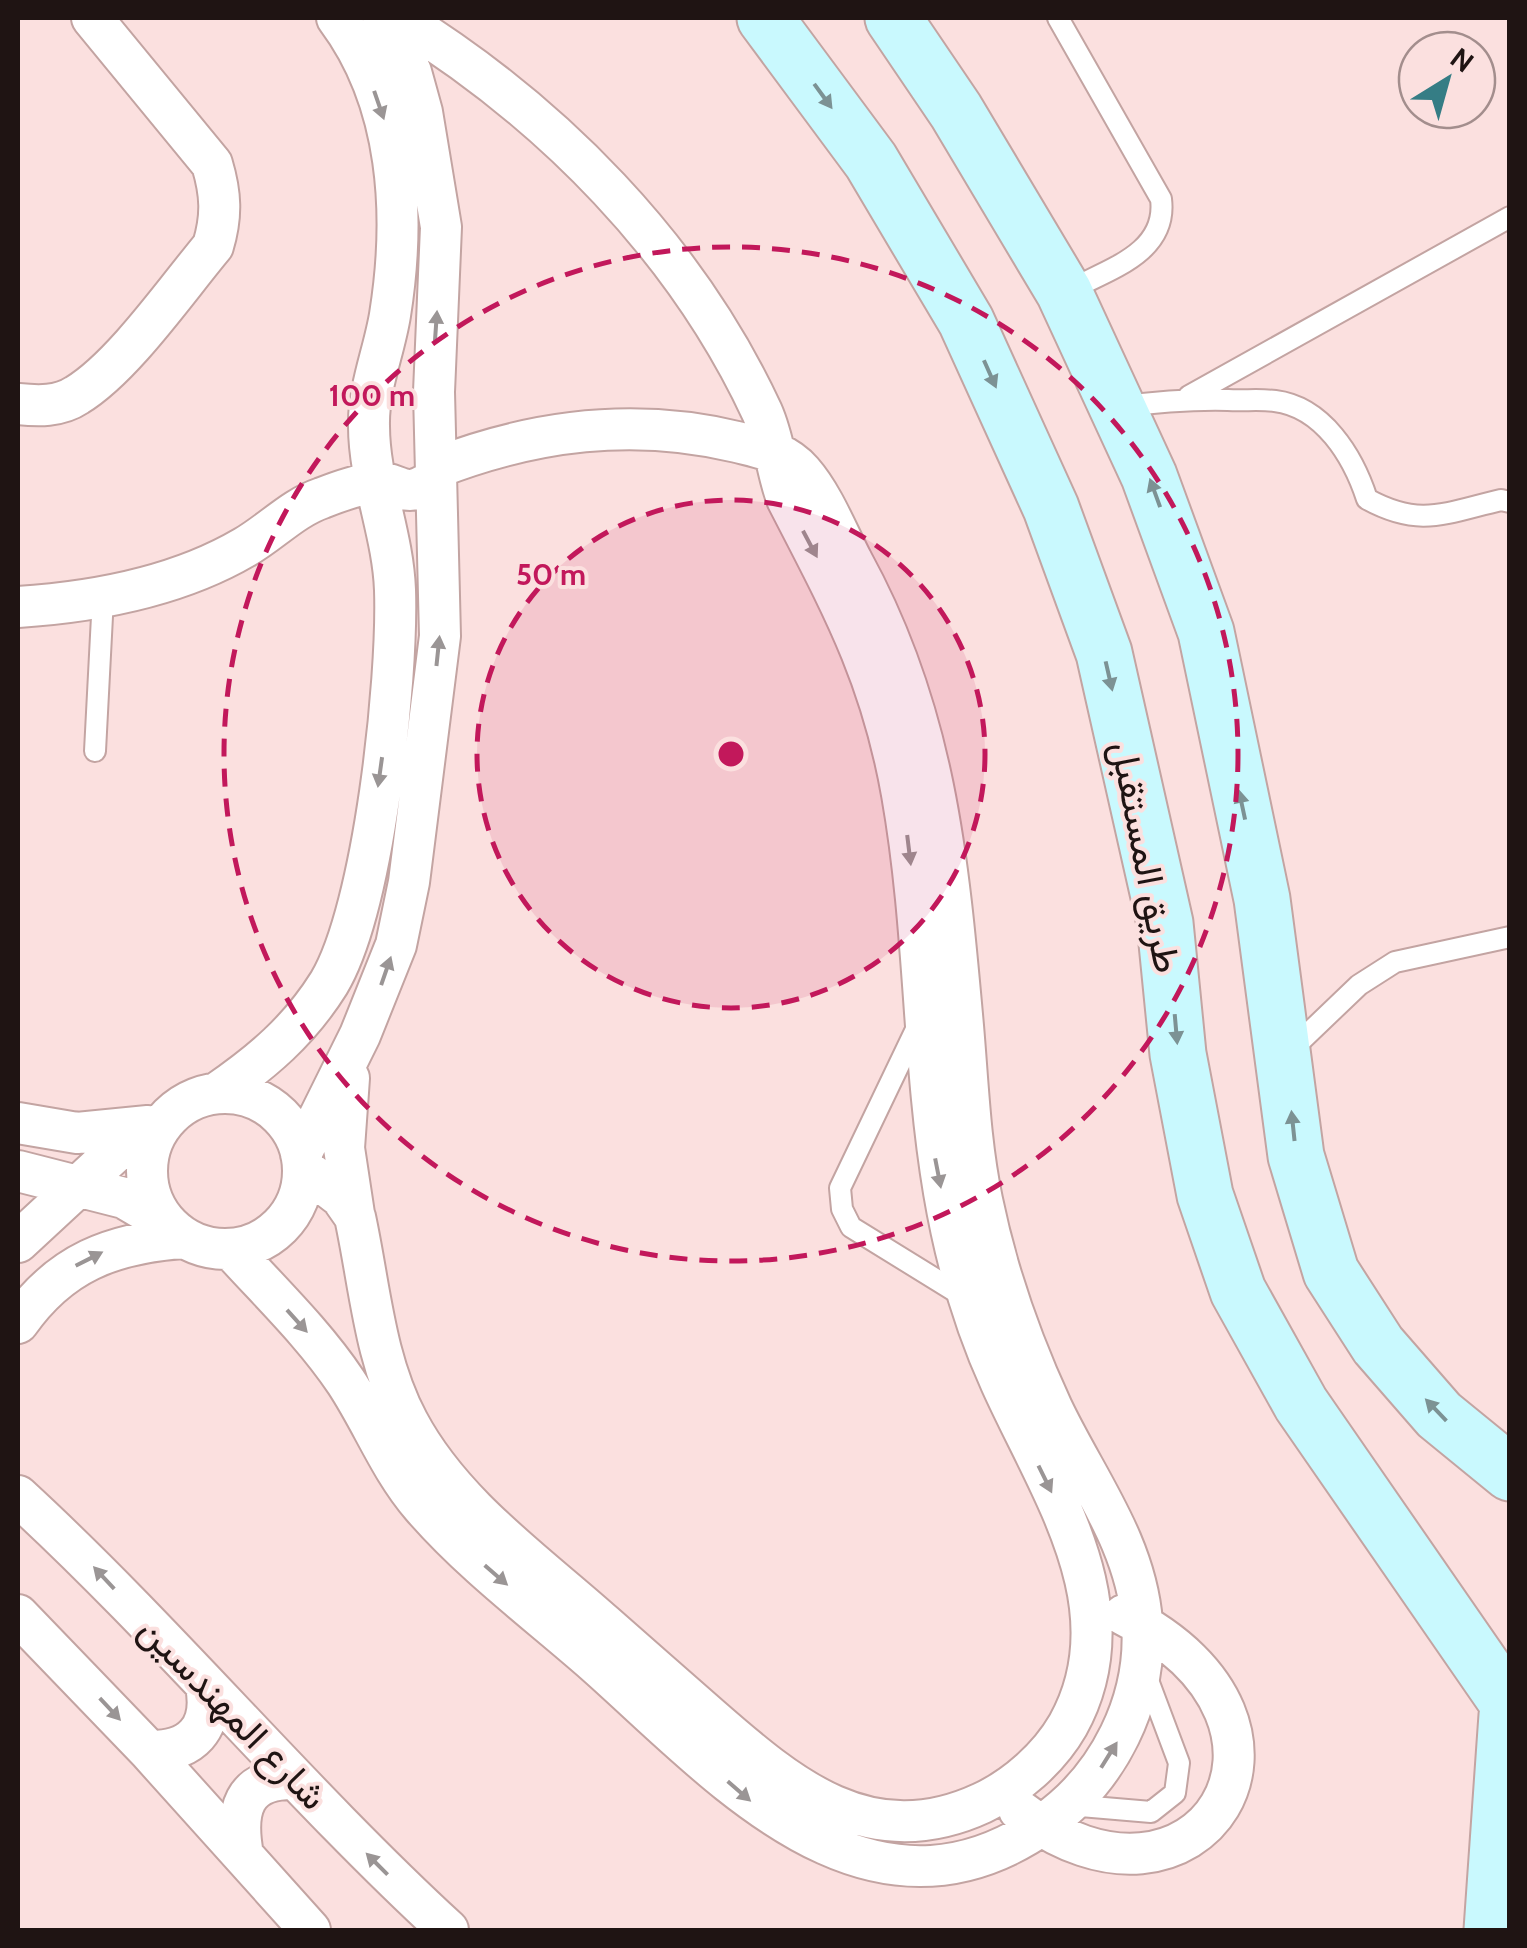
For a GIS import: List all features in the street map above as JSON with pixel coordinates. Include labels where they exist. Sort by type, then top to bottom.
[{"type":"main road","name":"طريق المستقبل","points":[[765,18],[871,162],[966,321],[1051,508],[1104,653],[1166,923],[1178,1054],[1204,1195],[1238,1292],[1301,1404],[1508,1705]]},
{"type":"main road","points":[[893,18],[956,111],[1064,292],[1149,476],[1206,632],[1262,899],[1296,1156],[1331,1272],[1378,1345],[1439,1415],[1510,1473]]},
{"type":"main road","points":[[1492,1930],[1508,1705]]},
{"type":"street","points":[[18,404],[43,406],[74,398],[100,378],[213,246],[221,219],[220,191],[212,164],[92,18]]},
{"type":"street","points":[[217,1094],[262,1063],[301,1024],[331,980],[352,929],[369,850],[394,628],[392,556],[368,423],[398,263],[394,163],[384,115],[366,68],[337,18]]},
{"type":"street","points":[[18,1170],[124,1198],[206,1248],[231,1249],[260,1242],[284,1224],[299,1198],[302,1161],[396,945],[409,882],[440,636],[434,392],[441,227],[436,178],[411,72],[383,18]]},
{"type":"street","points":[[399,18],[534,115],[628,209],[706,316],[762,411],[778,453]]},
{"type":"street","points":[[372,393],[402,381],[434,392]]},
{"type":"street","points":[[18,607],[103,597],[215,563],[318,499],[377,482],[409,491],[424,487],[436,472],[482,450],[580,430],[680,432],[778,453],[800,470],[896,647],[915,702],[925,1010],[935,1157],[968,1300],[987,1354],[1074,1542],[1092,1600],[1090,1660],[1084,1689],[1066,1730],[1038,1765],[1002,1792],[962,1811],[918,1820],[889,1820],[831,1807],[652,1690],[451,1537],[417,1501],[346,1381],[231,1249]]},
{"type":"street","points":[[360,1035],[344,1112],[348,1183],[389,1379],[432,1460],[770,1816],[811,1842],[855,1858],[902,1866],[950,1863],[996,1851],[1038,1829],[1070,1805],[1118,1741],[1133,1704],[1142,1665],[1143,1625],[1136,1582],[1122,1541],[1023,1344],[998,1270],[972,1135],[952,916],[919,795]]},
{"type":"street","points":[[18,1242],[153,1124],[189,1101],[217,1094],[245,1096],[270,1108],[290,1128],[302,1161],[324,1180],[355,1218]]},
{"type":"street","points":[[18,1123],[77,1132],[153,1124]]},
{"type":"street","points":[[153,1124],[146,1170],[151,1197],[174,1230]]},
{"type":"street","points":[[18,1323],[36,1296],[67,1270],[102,1251],[174,1230]]},
{"type":"street","name":"شارع المهندسين","points":[[18,1496],[90,1563],[294,1780],[448,1930]]},
{"type":"street","points":[[1002,1792],[1066,1853],[1097,1866],[1130,1871],[1164,1867],[1196,1854],[1220,1831],[1232,1802],[1234,1770],[1219,1706],[1181,1652],[1143,1625],[1092,1600]]},
{"type":"street","points":[[18,1614],[149,1751],[310,1930]]},
{"type":"street","points":[[149,1751],[171,1752],[190,1744],[204,1727],[210,1706],[206,1686]]},
{"type":"street","points":[[244,1855],[239,1814],[246,1798],[261,1785],[294,1780]]},
{"type":"lane","points":[[1058,18],[1161,199],[1162,210],[1158,232],[1144,249],[1064,292]]},
{"type":"lane","points":[[1187,398],[1510,216]]},
{"type":"lane","points":[[1116,407],[1187,398],[1276,401],[1308,411],[1328,428],[1360,478],[1367,498],[1407,518],[1426,519],[1501,500],[1510,502]]},
{"type":"lane","points":[[95,751],[103,597]]},
{"type":"lane","points":[[1285,1056],[1358,986],[1396,962],[1510,937]]},
{"type":"lane","points":[[925,1010],[840,1188],[842,1209],[851,1227],[968,1300]]},
{"type":"lane","points":[[1070,1805],[1151,1812],[1175,1793],[1179,1763],[1142,1665]]}]
